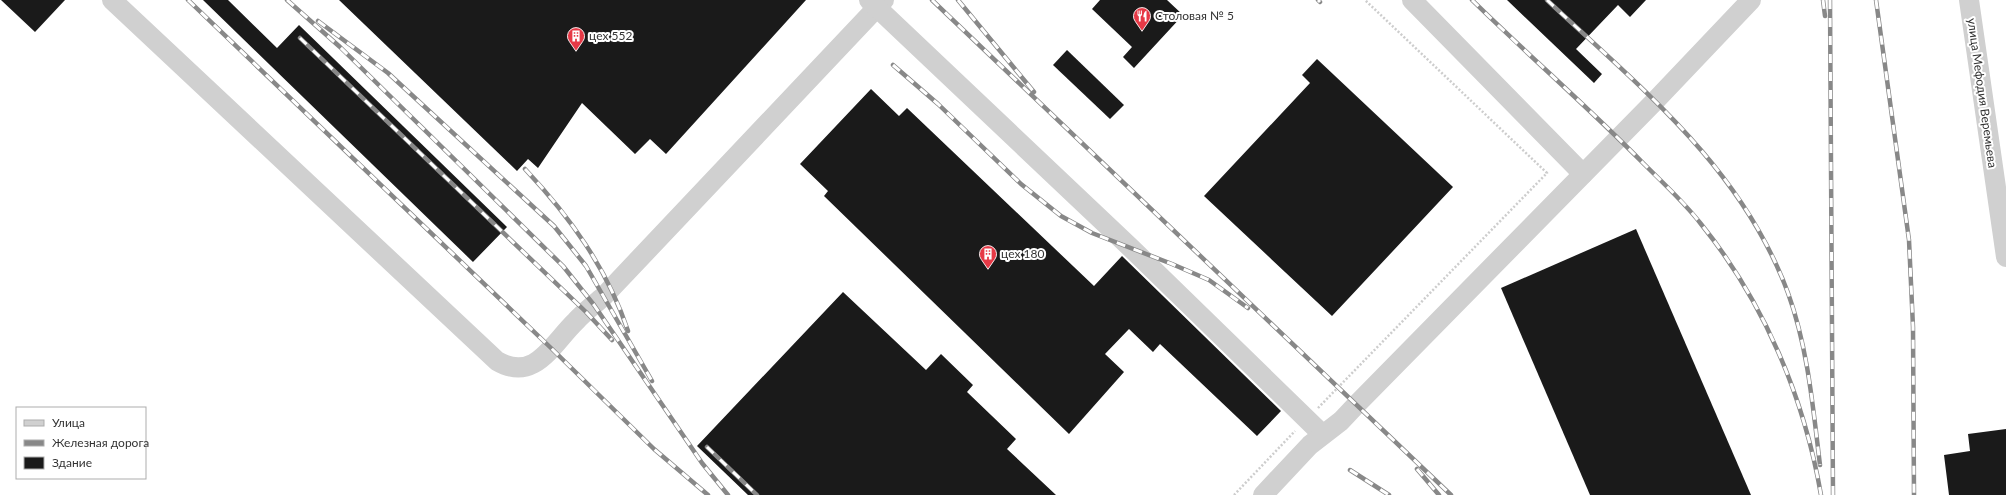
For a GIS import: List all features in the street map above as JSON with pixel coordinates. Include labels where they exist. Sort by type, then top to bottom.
[{"type":"street","points":[[112,0],[496,361],[506,366],[516,368],[535,364],[577,320],[604,296],[876,2],[1322,434]]},
{"type":"street","points":[[1412,0],[1583,174]]},
{"type":"street","points":[[1263,495],[1310,445],[1349,413],[1751,0]]},
{"type":"street","name":"улица Мефодия Веремьева","points":[[1969,0],[2006,257]]},
{"type":"path","points":[[1234,495],[1306,419],[1548,173],[1365,0]]},
{"type":"building","points":[[1,0],[65,0],[35,32]]},
{"type":"building","points":[[203,0],[228,0],[277,48],[299,25],[507,227],[473,262]]},
{"type":"building","name":"цех 552","points":[[339,0],[806,0],[666,154],[650,139],[635,154],[582,103],[538,168],[528,159],[517,171]]},
{"type":"building","name":"Столовая № 5","points":[[1100,0],[1167,0],[1183,15],[1134,68],[1123,57],[1132,47],[1092,9]]},
{"type":"building","points":[[1507,0],[1646,0],[1630,17],[1618,5],[1576,49],[1602,74],[1594,83]]},
{"type":"building","points":[[1067,50],[1124,105],[1110,119],[1053,65]]},
{"type":"building","points":[[1317,59],[1453,187],[1332,316],[1204,196],[1310,83],[1302,75]]},
{"type":"building","name":"цех 180","points":[[871,89],[899,116],[907,108],[1094,286],[1122,256],[1281,411],[1257,436],[1160,344],[1153,352],[1129,329],[1105,354],[1124,372],[1069,434],[824,196],[828,191],[800,164]]},
{"type":"building","points":[[1636,229],[1751,495],[1590,495],[1501,288]]},
{"type":"building","points":[[843,292],[926,370],[941,354],[973,385],[967,392],[1016,439],[1007,449],[1056,495],[748,495],[697,446]]},
{"type":"building","points":[[2006,429],[2006,495],[1949,495],[1944,455],[1970,451],[1968,434]]},
{"type":"railway","points":[[188,0],[551,348],[654,449],[708,495]]},
{"type":"railway","points":[[287,0],[340,47],[563,266],[594,305],[702,463],[728,495]]},
{"type":"railway","points":[[932,0],[1451,495]]},
{"type":"railway","points":[[958,0],[1034,92]]},
{"type":"railway","points":[[1472,0],[1601,122],[1673,193],[1694,216],[1724,254],[1744,285],[1778,352],[1804,422],[1814,458],[1821,495]]},
{"type":"railway","points":[[1547,0],[1618,65],[1686,133],[1716,169],[1744,207],[1768,248],[1788,293],[1795,314],[1809,378],[1820,465]]},
{"type":"railway","points":[[1823,0],[1825,16]]},
{"type":"railway","points":[[1830,0],[1833,495]]},
{"type":"railway","points":[[1876,0],[1909,240],[1913,327],[1914,495]]},
{"type":"railway","points":[[318,21],[388,73],[554,226],[586,266],[652,381]]},
{"type":"railway","points":[[300,38],[586,312],[612,340]]},
{"type":"railway","points":[[893,65],[938,104],[1021,184],[1061,216],[1092,233],[1209,280],[1248,308]]},
{"type":"railway","points":[[525,169],[557,206],[586,244],[609,286],[628,331]]},
{"type":"railway","points":[[707,447],[757,495]]},
{"type":"railway","points":[[1417,469],[1439,495]]},
{"type":"railway","points":[[1350,470],[1389,495]]},
{"type":"place","name":"Столовая № 5","points":[[1142,31]]},
{"type":"place","name":"цех 552","points":[[576,51]]},
{"type":"place","name":"цех 180","points":[[988,269]]}]
